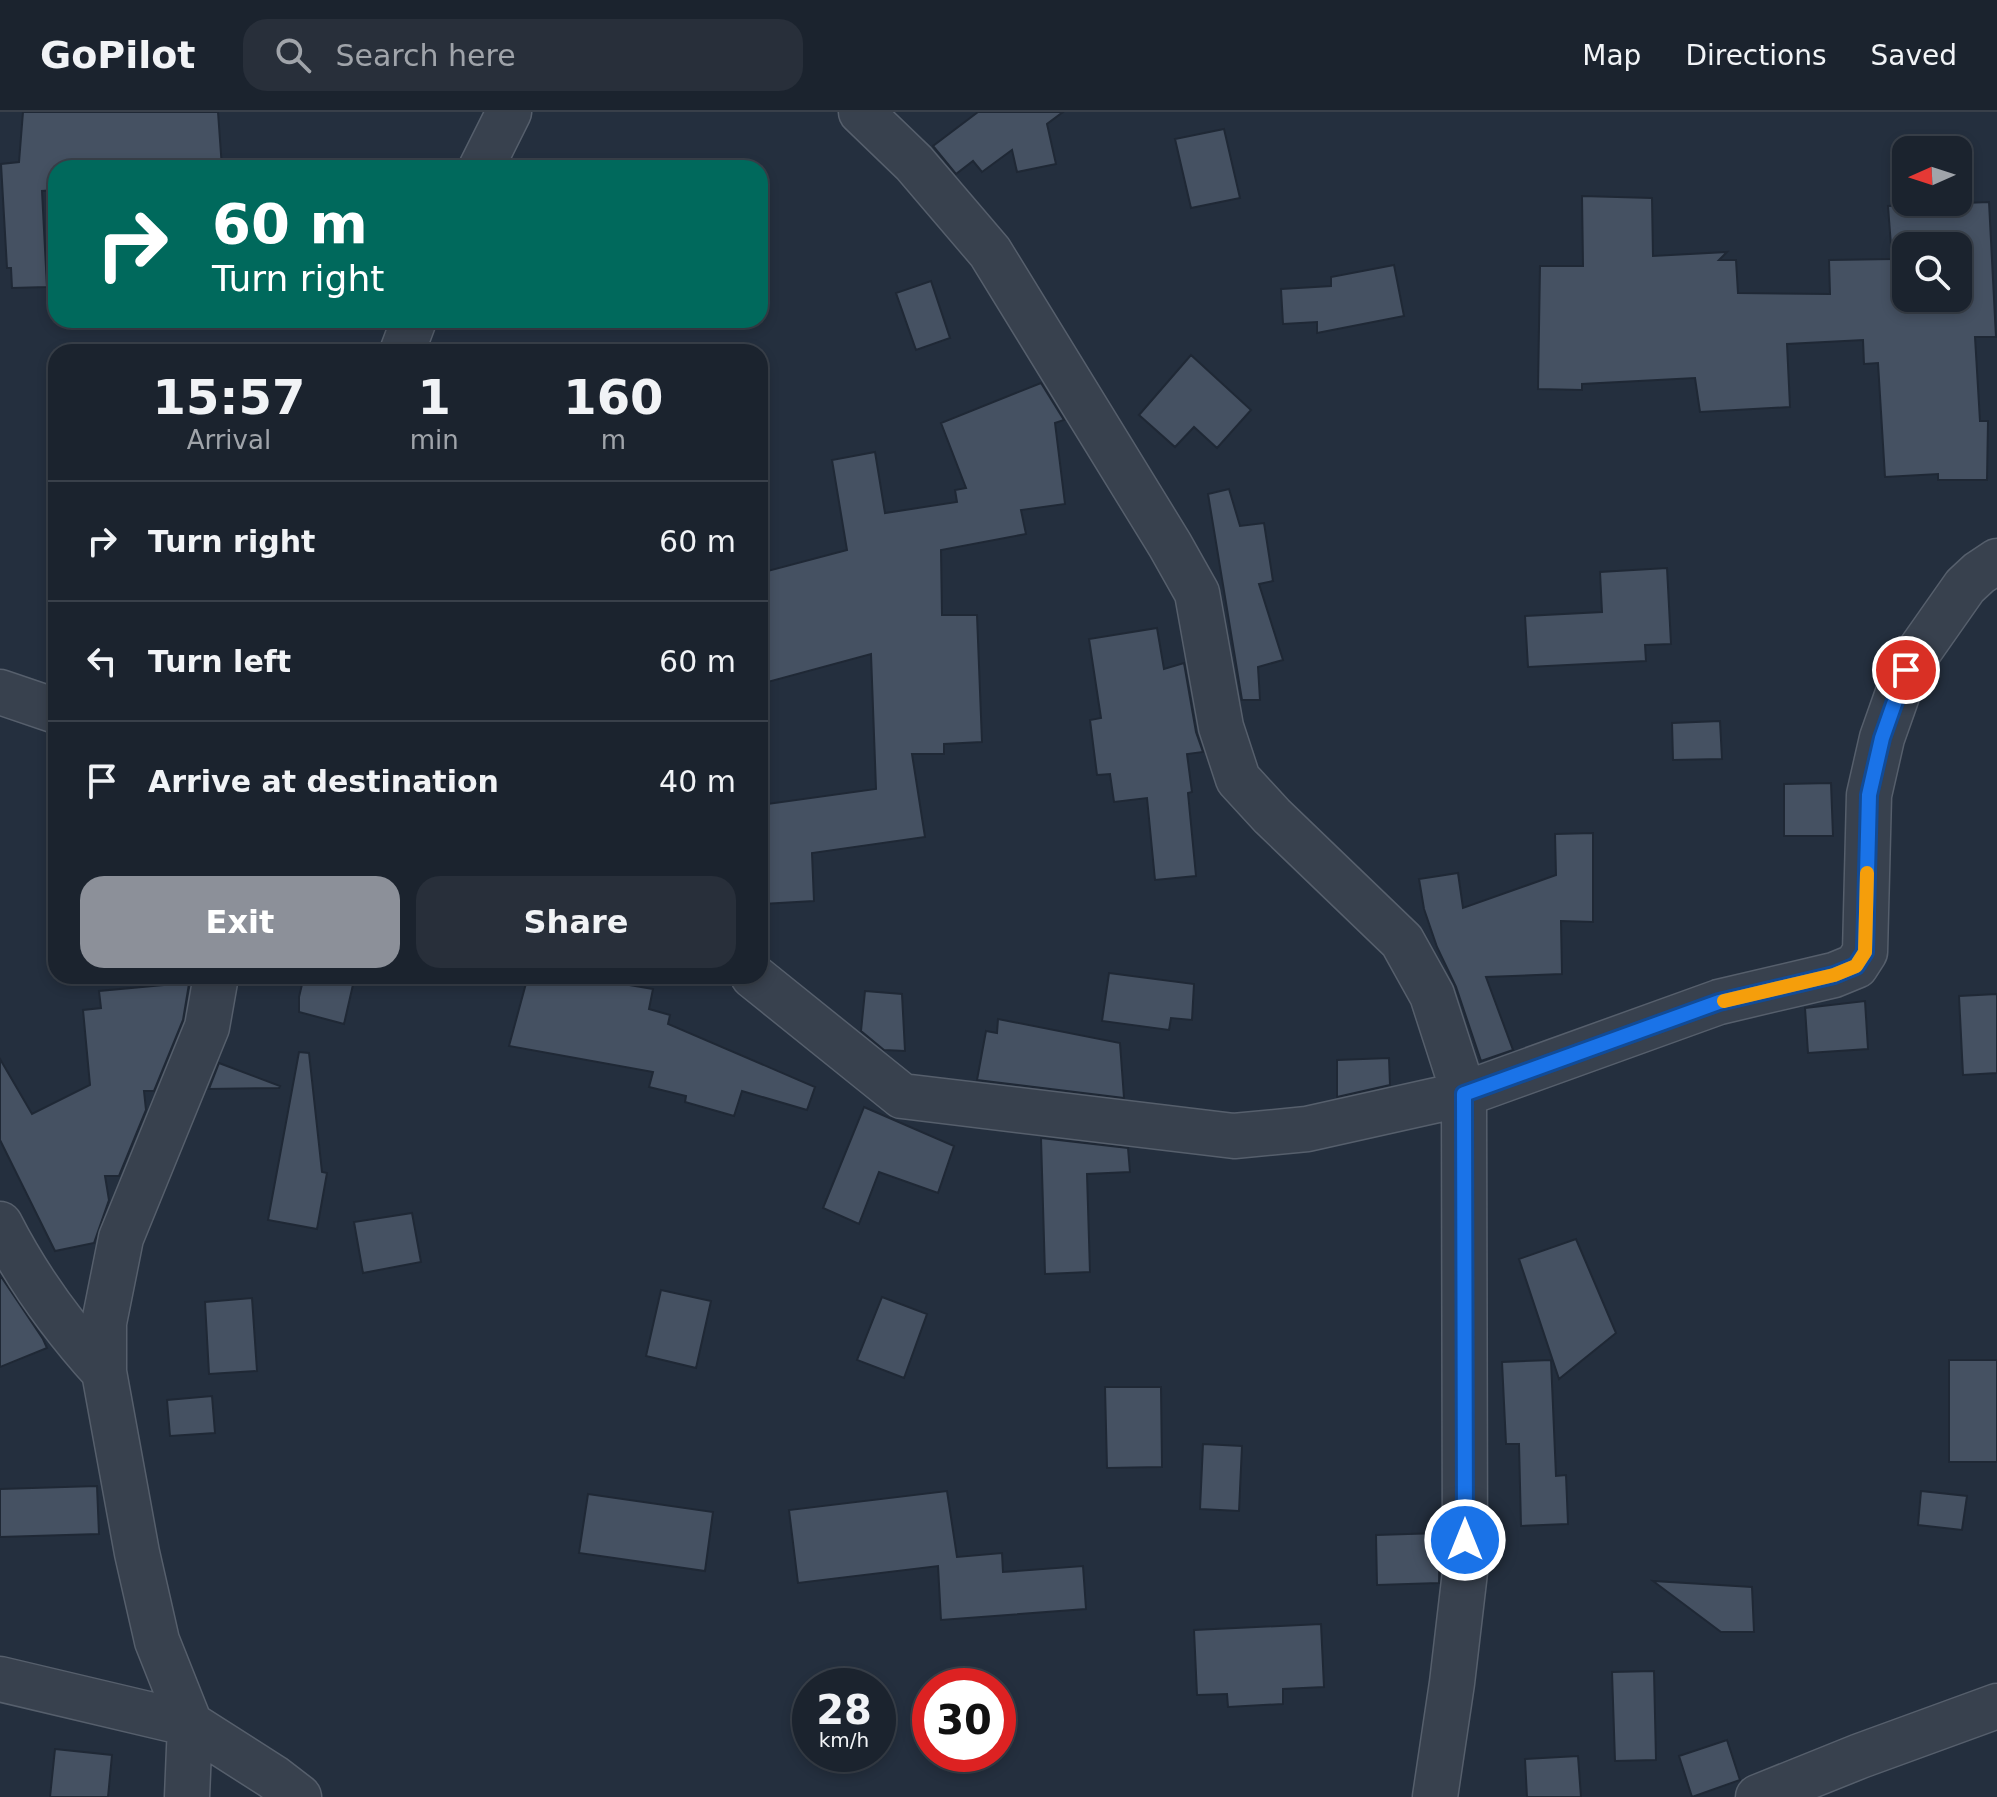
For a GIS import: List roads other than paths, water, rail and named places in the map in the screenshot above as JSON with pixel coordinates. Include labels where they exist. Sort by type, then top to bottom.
[{"type":"street","points":[[485,160],[509,112]]},
{"type":"street","points":[[861,112],[914,163],[990,252],[1197,593],[1221,727],[1238,779],[1272,816],[1402,941],[1432,995],[1464,1094],[1465,1572],[1435,1797]]},
{"type":"street","points":[[763,984],[902,1096],[1234,1136],[1307,1129],[1464,1094],[1719,1002],[1834,975],[1856,966],[1865,952],[1869,795],[1882,738],[1906,670],[1965,586],[1997,561]]},
{"type":"street","points":[[0,692],[48,708]]},
{"type":"street","points":[[187,1797],[190,1724],[157,1641],[137,1553],[104,1372],[104,1323],[121,1238],[207,1027],[215,984]]},
{"type":"street","points":[[0,1224],[22,1267],[69,1333],[104,1372]]},
{"type":"street","points":[[0,1679],[190,1724],[299,1797]]},
{"type":"street","points":[[1758,1797],[1997,1706]]}]
